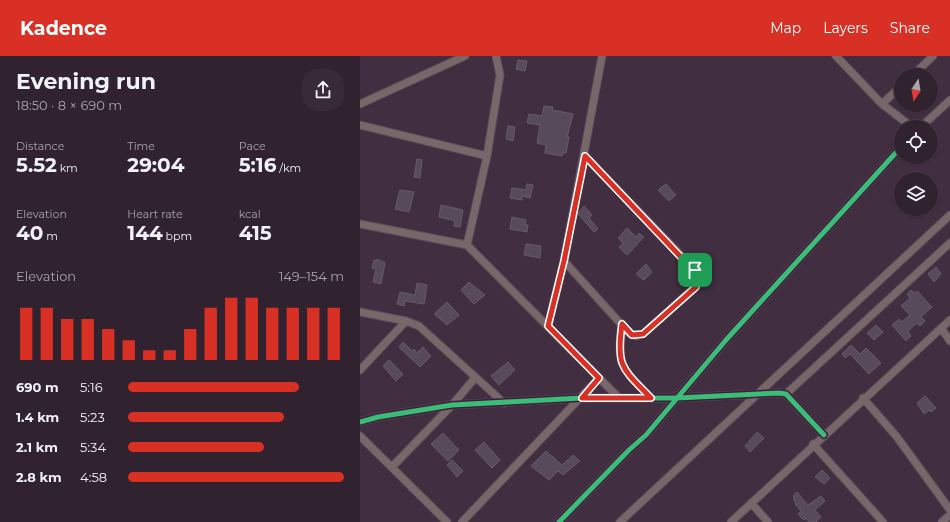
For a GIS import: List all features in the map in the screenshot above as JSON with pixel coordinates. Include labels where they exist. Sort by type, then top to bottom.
[{"type":"street","points":[[360,104],[465,56]]},
{"type":"street","points":[[468,245],[486,156],[500,75],[496,56]]},
{"type":"street","points":[[548,326],[564,261],[585,156],[602,56]]},
{"type":"street","points":[[836,56],[882,104],[903,120]]},
{"type":"street","points":[[920,68],[933,56]]},
{"type":"street","points":[[882,104],[894,93]]},
{"type":"street","points":[[929,120],[950,100]]},
{"type":"street","points":[[360,125],[486,156]]},
{"type":"street","points":[[559,522],[629,450],[646,435],[726,340],[894,155]]},
{"type":"street","points":[[564,261],[632,335],[643,334],[696,287],[697,274],[585,156]]},
{"type":"street","points":[[620,522],[760,394],[950,215]]},
{"type":"street","points":[[360,224],[468,245],[619,398]]},
{"type":"street","points":[[360,422],[378,417],[452,405],[582,398],[677,398],[786,394],[950,243]]},
{"type":"street","points":[[360,312],[406,321],[422,328],[504,403]]},
{"type":"street","points":[[731,522],[863,398],[950,320]]},
{"type":"street","points":[[360,370],[406,321]]},
{"type":"street","points":[[622,324],[619,349],[622,364],[626,372],[651,398]]},
{"type":"street","points":[[941,328],[950,341]]},
{"type":"street","points":[[392,467],[452,405],[475,378]]},
{"type":"street","points":[[462,522],[582,398],[599,378]]},
{"type":"street","points":[[786,394],[824,435]]},
{"type":"street","points":[[863,398],[897,437],[950,510]]},
{"type":"street","points":[[360,436],[447,522]]},
{"type":"street","points":[[814,444],[884,522]]},
{"type":"street","points":[[751,503],[768,522]]},
{"type":"street","points":[[942,522],[950,515]]},
{"type":"building","points":[[518,60],[527,61],[525,71],[516,69]]},
{"type":"building","points":[[544,106],[553,107],[552,110],[573,114],[567,137],[569,137],[566,153],[563,153],[562,156],[545,153],[546,145],[537,143],[540,125],[527,123],[529,114],[542,116]]},
{"type":"building","points":[[508,126],[515,127],[513,141],[506,139]]},
{"type":"building","points":[[417,159],[422,160],[420,178],[414,177]]},
{"type":"building","points":[[527,184],[533,185],[530,198],[522,196],[522,200],[510,198],[512,188],[526,190]]},
{"type":"building","points":[[666,184],[676,195],[669,201],[658,190]]},
{"type":"building","points":[[400,190],[414,192],[409,212],[395,209]]},
{"type":"building","points":[[441,205],[463,210],[460,227],[454,226],[455,221],[439,217]]},
{"type":"building","points":[[584,206],[592,215],[589,218],[598,229],[594,232],[578,214]]},
{"type":"building","points":[[512,217],[526,220],[525,225],[528,225],[527,232],[510,229]]},
{"type":"building","points":[[627,228],[636,237],[639,233],[644,237],[627,255],[619,247],[623,243],[618,238]]},
{"type":"building","points":[[526,244],[541,246],[540,258],[524,255]]},
{"type":"building","points":[[377,259],[385,263],[381,284],[373,282],[376,269],[372,268],[374,260],[377,261]]},
{"type":"building","points":[[646,264],[652,272],[644,280],[636,274]]},
{"type":"building","points":[[936,267],[941,274],[934,282],[928,274]]},
{"type":"building","points":[[469,282],[485,295],[474,304],[461,290]]},
{"type":"building","points":[[417,283],[427,285],[424,304],[405,301],[404,306],[397,304],[400,292],[415,295]]},
{"type":"building","points":[[911,290],[915,293],[917,291],[932,307],[921,317],[925,321],[920,326],[917,323],[908,331],[911,336],[906,341],[892,325],[899,319],[902,322],[910,315],[901,306],[910,298],[907,294]]},
{"type":"building","points":[[447,302],[459,315],[447,325],[434,314]]},
{"type":"building","points":[[876,325],[883,332],[874,340],[867,333]]},
{"type":"building","points":[[403,342],[412,351],[414,349],[417,353],[423,347],[431,356],[420,367],[399,347]]},
{"type":"building","points":[[851,345],[860,354],[866,348],[881,363],[869,374],[850,354],[845,358],[842,354]]},
{"type":"building","points":[[389,360],[403,374],[396,381],[383,366]]},
{"type":"building","points":[[508,362],[515,370],[499,385],[491,376]]},
{"type":"building","points":[[925,396],[936,408],[931,412],[929,410],[924,414],[917,403]]},
{"type":"building","points":[[757,432],[764,438],[750,452],[745,446]]},
{"type":"building","points":[[443,433],[459,450],[448,461],[431,444]]},
{"type":"building","points":[[484,442],[500,460],[492,468],[475,450]]},
{"type":"building","points":[[546,451],[562,465],[573,455],[580,461],[563,475],[558,471],[549,480],[531,466]]},
{"type":"building","points":[[452,460],[463,471],[457,477],[447,465]]},
{"type":"building","points":[[822,470],[830,478],[824,484],[815,477]]},
{"type":"building","points":[[797,492],[808,505],[821,496],[825,501],[815,510],[821,517],[816,522],[809,522],[806,518],[804,520],[798,514],[801,511],[793,499],[795,498],[793,496]]},
{"type":"cycle path","points":[[559,522],[629,450],[646,435],[726,340],[894,155]]},
{"type":"cycle path","points":[[360,422],[378,417],[452,405],[582,398],[677,398],[779,393],[786,394],[824,435]]},
{"type":"route","points":[[585,156],[695,270],[698,278],[696,287],[643,334],[640,336],[632,335],[622,324],[619,349],[622,364],[626,372],[651,398],[582,398],[599,378],[548,326],[564,261],[585,156]]}]
